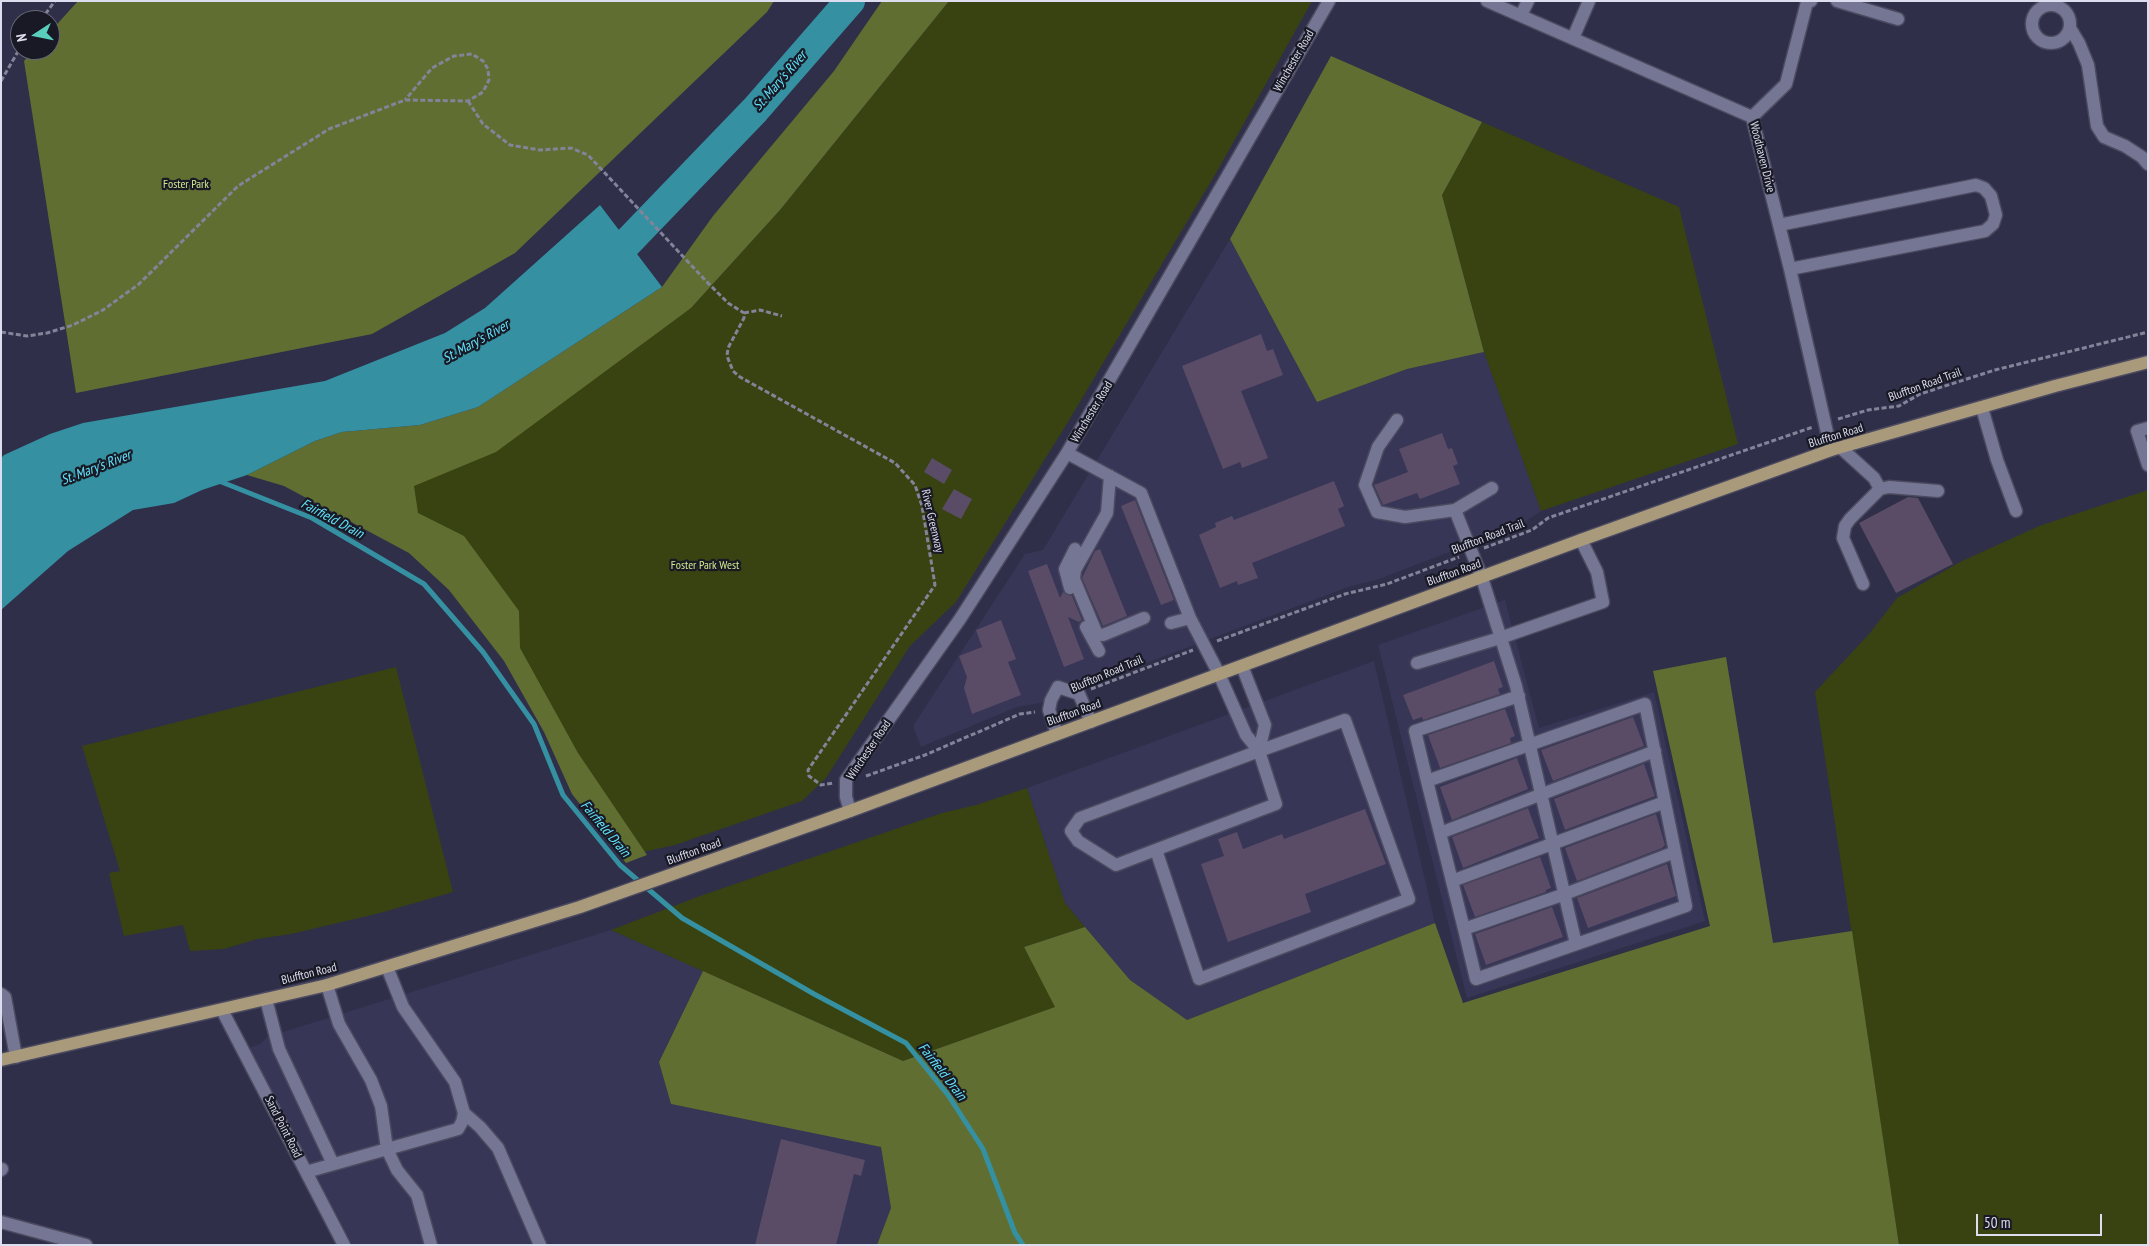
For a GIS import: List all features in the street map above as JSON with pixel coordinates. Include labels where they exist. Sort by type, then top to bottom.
[{"type":"main road","name":"Bluffton Road","points":[[1,1060],[327,985],[580,907],[850,811],[1581,540],[1836,449],[2148,362]]},
{"type":"street","name":"Winchester Road","points":[[850,811],[846,797],[846,780],[960,619],[1067,453],[1329,1]]},
{"type":"street","name":"Woodhaven Drive","points":[[1487,1],[1752,117],[1790,269],[1824,424],[1836,449]]},
{"type":"street","points":[[1521,15],[1528,1]]},
{"type":"street","points":[[1573,38],[1589,1]]},
{"type":"street","points":[[1752,117],[1786,84],[1807,2],[1811,1]]},
{"type":"street","points":[[1837,1],[1898,19]]},
{"type":"street","points":[[2070,28],[2079,43],[2088,65],[2097,126],[2104,137],[2125,146],[2142,157],[2148,164]]},
{"type":"street","points":[[1779,225],[1976,185],[1984,188],[1991,196],[1996,215],[1993,224],[1985,231],[1790,269]]},
{"type":"street","points":[[1982,408],[1997,460],[2016,510]]},
{"type":"street","points":[[1397,420],[1378,447],[1365,485],[1377,512],[1405,518],[1455,510],[1492,488]]},
{"type":"street","points":[[2142,429],[2148,465]]},
{"type":"street","points":[[1836,449],[1874,478],[1880,489]]},
{"type":"street","points":[[1067,453],[1140,493],[1190,618],[1219,674],[1246,735],[1259,751],[1276,804],[1116,865],[1078,841],[1071,831],[1080,818],[1259,751],[1345,720],[1409,899],[1199,979],[1156,850]]},
{"type":"street","points":[[1110,476],[1107,513],[1074,570],[1074,579],[1097,634],[1103,635],[1144,618]]},
{"type":"street","points":[[1863,584],[1846,546],[1844,532],[1850,519],[1880,489],[1889,487],[1938,491]]},
{"type":"street","points":[[1455,510],[1482,578],[1519,696],[1576,944]]},
{"type":"street","points":[[1417,663],[1500,638],[1603,602],[1597,572],[1581,540]]},
{"type":"street","points":[[1075,549],[1065,569],[1065,576],[1092,643],[1099,651]]},
{"type":"street","points":[[1171,623],[1190,618]]},
{"type":"street","points":[[1242,666],[1265,725],[1259,751]]},
{"type":"street","points":[[1057,734],[1049,710],[1051,700],[1058,687],[1080,694],[1091,722]]},
{"type":"street","points":[[1427,781],[1645,704],[1686,906],[1476,979],[1427,781],[1415,731],[1519,696]]},
{"type":"street","points":[[1440,833],[1655,751]]},
{"type":"street","points":[[1452,881],[1665,802]]},
{"type":"street","points":[[1464,929],[1565,894],[1675,852]]},
{"type":"street","points":[[387,967],[403,1007],[454,1082],[464,1113],[489,1135],[498,1148],[540,1245]]},
{"type":"street","points":[[327,985],[339,1024],[371,1080],[381,1106],[387,1149],[397,1170],[417,1195],[431,1245]]},
{"type":"street","points":[[1,994],[5,997],[16,1057]]},
{"type":"street","points":[[266,999],[279,1049],[333,1164]]},
{"type":"street","name":"Sand Point Road","points":[[222,1010],[344,1245]]},
{"type":"street","points":[[306,1172],[458,1129],[464,1113]]},
{"type":"street","points":[[1,1222],[86,1245]]},
{"type":"path","points":[[1,332],[27,336],[47,333],[73,325],[103,310],[139,284],[238,186],[329,129],[405,100],[468,101],[483,92],[489,80],[488,69],[483,61],[472,54],[454,56],[432,68],[405,100]]},
{"type":"path","points":[[1,81],[13,60]]},
{"type":"path","points":[[468,101],[482,124],[510,145],[540,150],[571,148],[588,155],[728,303],[744,313],[760,310],[782,316]]},
{"type":"path","name":"River Greenway","points":[[744,313],[744,318],[728,348],[727,356],[733,371],[740,377],[895,463],[905,472],[915,485],[922,506],[935,576],[935,585],[930,593],[808,770],[809,776],[821,785]]},
{"type":"path","name":"Bluffton Road Trail","points":[[1080,694],[1345,594],[1387,584],[1532,530],[1548,518],[1824,424],[1868,410],[1899,406],[1920,394],[1994,370],[2148,332]]},
{"type":"path","points":[[870,775],[1020,714],[1049,710]]},
{"type":"shaded area","points":[[1230,239],[1317,402],[1407,369],[1484,352],[1541,511],[1520,525],[1379,579],[1348,587],[1040,703],[1017,707],[921,747],[913,726],[1025,554],[1043,550]]},
{"type":"shaded area","points":[[1505,600],[1539,728],[1654,692],[1705,921],[1467,998],[1378,645]]},
{"type":"shaded area","points":[[1374,661],[1435,923],[1187,1020],[1130,980],[1065,903],[1027,788]]},
{"type":"shaded area","points":[[611,930],[703,971],[659,1061],[671,1104],[881,1147],[891,1208],[877,1245],[353,1245],[249,1048],[260,1044],[267,1037]]},
{"type":"green space","name":"Foster Park","points":[[78,1],[774,1],[767,12],[515,253],[372,334],[76,393],[24,61],[60,60],[60,21]]},
{"type":"green space","points":[[882,1],[949,1],[780,210],[691,308],[496,452],[414,486],[418,513],[464,536],[519,611],[520,648],[578,753],[647,855],[626,863],[572,794],[544,732],[504,661],[449,590],[409,553],[284,486],[247,475],[315,441],[342,432],[420,425],[478,407],[662,287],[713,216],[834,71]]},
{"type":"green space","name":"Foster Park West","points":[[949,1],[1312,1],[1219,168],[1068,422],[956,602],[910,646],[826,778],[802,801],[675,845],[634,854],[488,628],[397,479],[691,308],[780,210]]},
{"type":"green space","points":[[1331,56],[1482,122],[1442,195],[1484,352],[1407,369],[1317,402],[1230,239]]},
{"type":"green space","points":[[1482,122],[1679,207],[1738,444],[1541,511],[1484,352],[1442,195]]},
{"type":"green space","points":[[2148,490],[2148,1245],[1899,1245],[1815,692],[1870,633],[1897,598],[1960,562],[2039,526]]},
{"type":"green space","points":[[1726,657],[1773,943],[1852,931],[1899,1245],[877,1245],[891,1208],[881,1147],[671,1104],[659,1062],[703,971],[903,1061],[1055,1007],[1024,947],[1085,927],[1130,980],[1187,1020],[1435,923],[1463,1003],[1710,926],[1653,671]]},
{"type":"green space","points":[[396,667],[453,892],[380,913],[291,934],[257,939],[224,949],[190,951],[183,925],[124,936],[109,873],[120,871],[82,746]]},
{"type":"green space","points":[[1027,788],[1065,903],[1085,927],[1024,947],[1056,1007],[903,1061],[611,930],[700,896],[942,813],[976,805]]},
{"type":"water","points":[[600,205],[662,287],[478,407],[420,425],[342,432],[315,441],[247,475],[202,490],[174,503],[133,510],[68,551],[1,610],[1,458],[4,455],[50,434],[83,423],[325,381],[445,333],[485,308]]},
{"type":"building","points":[[1261,334],[1267,351],[1273,349],[1283,375],[1241,391],[1268,458],[1242,468],[1240,462],[1223,469],[1182,366]]},
{"type":"building","points":[[1442,433],[1448,449],[1452,448],[1458,464],[1453,466],[1460,484],[1420,499],[1417,493],[1383,505],[1374,485],[1408,472],[1399,449]]},
{"type":"building","points":[[932,458],[952,470],[944,484],[924,472]]},
{"type":"building","points":[[1334,481],[1344,506],[1338,509],[1345,526],[1252,563],[1258,578],[1238,585],[1237,581],[1220,588],[1199,535],[1216,527],[1215,523],[1232,516],[1234,520]]},
{"type":"building","points":[[954,489],[972,499],[961,519],[942,509]]},
{"type":"building","points":[[1908,497],[1918,498],[1953,564],[1896,593],[1859,523]]},
{"type":"building","points":[[1135,500],[1174,600],[1161,605],[1121,506]]},
{"type":"building","points":[[1100,549],[1127,616],[1103,626],[1082,578],[1095,551]]},
{"type":"building","points":[[1047,564],[1060,598],[1063,592],[1072,596],[1082,620],[1079,622],[1068,617],[1084,659],[1064,667],[1028,571]]},
{"type":"building","points":[[1001,620],[1016,659],[1008,662],[1021,695],[972,714],[964,688],[967,677],[959,656],[982,647],[976,630]]},
{"type":"building","points":[[1494,661],[1503,687],[1498,689],[1500,694],[1423,720],[1422,717],[1413,720],[1403,695]]},
{"type":"building","points":[[1505,709],[1515,736],[1510,738],[1511,743],[1440,768],[1428,735]]},
{"type":"building","points":[[1633,717],[1644,746],[1553,781],[1541,750]]},
{"type":"building","points":[[1517,758],[1528,789],[1452,820],[1440,787]]},
{"type":"building","points":[[1644,764],[1655,796],[1565,830],[1554,799]]},
{"type":"building","points":[[1528,808],[1539,838],[1463,868],[1452,837]]},
{"type":"building","points":[[1365,809],[1386,864],[1305,894],[1311,912],[1228,942],[1201,864],[1224,856],[1218,839],[1237,832],[1243,849],[1282,834],[1284,839]]},
{"type":"building","points":[[1656,814],[1665,845],[1662,848],[1577,881],[1565,848]]},
{"type":"building","points":[[1540,857],[1551,888],[1546,890],[1546,892],[1475,917],[1463,885]]},
{"type":"building","points":[[1667,864],[1676,896],[1588,928],[1577,898]]},
{"type":"building","points":[[1552,907],[1563,937],[1486,965],[1475,934]]},
{"type":"building","points":[[781,1139],[865,1160],[861,1176],[854,1174],[836,1245],[755,1245]]},
{"type":"waterway","name":"St. Mary's River","points":[[599,272],[755,110],[850,1]]},
{"type":"waterway","name":"Fairfield Drain","points":[[219,481],[312,518],[424,584],[483,652],[534,724],[563,795],[620,865],[682,918],[814,994],[906,1043],[948,1095],[983,1149],[1015,1233],[1023,1245]]}]
